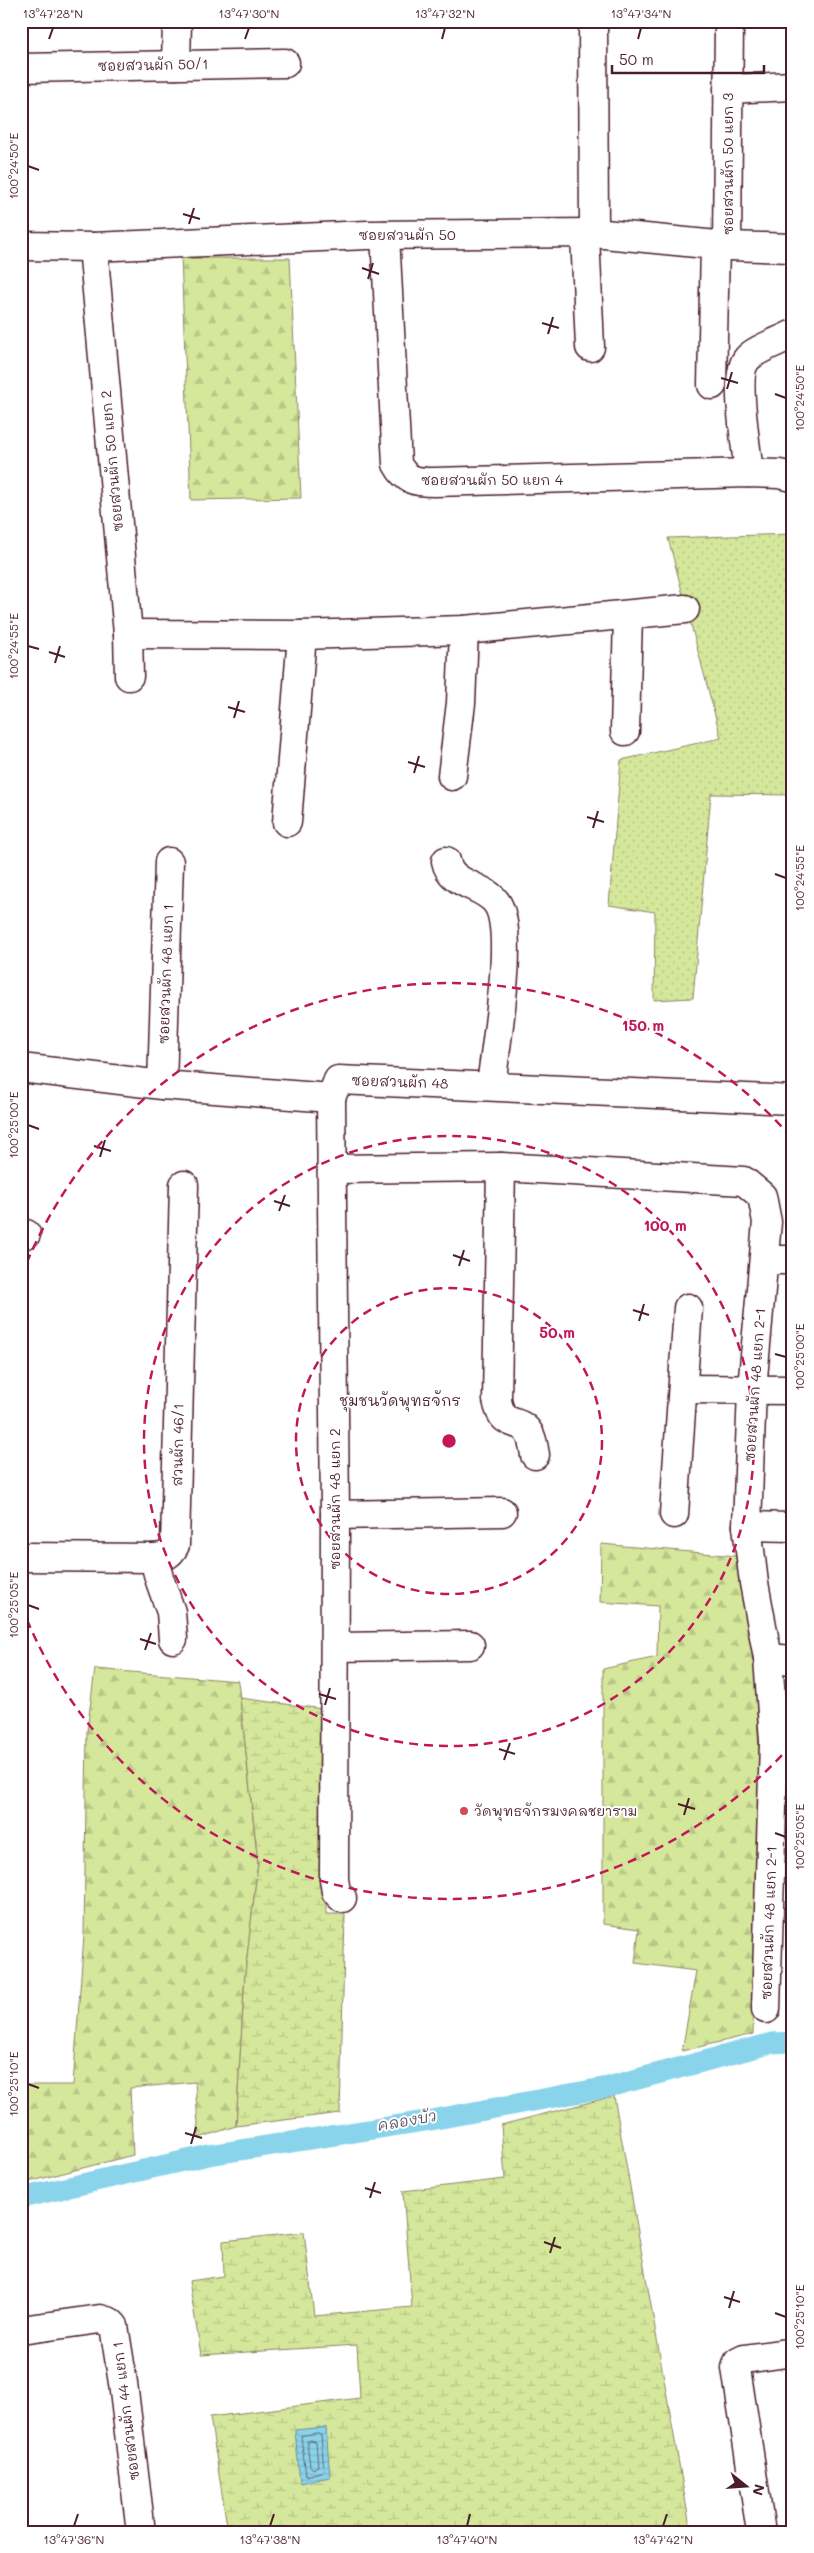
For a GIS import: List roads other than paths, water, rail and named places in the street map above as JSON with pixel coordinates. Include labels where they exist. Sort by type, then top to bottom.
[{"type":"street","points":[[176,65],[177,21]]},
{"type":"street","points":[[590,347],[593,21]]},
{"type":"street","name":"ซอยสวนผัก 50 แยก 3","points":[[712,386],[721,245],[729,21]]},
{"type":"street","name":"ซอยสวนผัก 50/1","points":[[21,68],[285,63]]},
{"type":"street","points":[[728,89],[793,86]]},
{"type":"street","name":"ซอยสวนผัก 50","points":[[21,246],[93,247],[385,235],[590,233],[721,245],[793,248]]},
{"type":"street","name":"ซอยสวนผัก 50 แยก 4","points":[[385,235],[397,464],[408,478],[418,482],[434,482],[749,473],[793,476]]},
{"type":"street","name":"ซอยสวนผัก 50 แยก 2","points":[[93,247],[128,634],[129,676]]},
{"type":"street","points":[[749,473],[740,388],[743,364],[748,357],[791,335]]},
{"type":"street","points":[[128,634],[302,635],[464,630],[685,609]]},
{"type":"street","points":[[625,732],[628,615]]},
{"type":"street","points":[[452,776],[461,703],[464,630]]},
{"type":"street","points":[[287,822],[302,635]]},
{"type":"street","points":[[446,861],[448,871],[454,877],[482,891],[495,901],[503,912],[506,948],[491,1086]]},
{"type":"street","name":"ซอยสวนผัก 48 แยก 1","points":[[162,1085],[169,862]]},
{"type":"street","points":[[21,1068],[162,1085],[331,1098]]},
{"type":"street","name":"ซอยสวนผัก 48","points":[[331,1098],[338,1080],[793,1100]]},
{"type":"street","name":"ซอยสวนผัก 48 แยก 2","points":[[331,1098],[336,1647],[334,1879],[336,1892],[342,1898]]},
{"type":"street","points":[[501,1167],[497,1400],[499,1413],[504,1419],[521,1426],[531,1436],[535,1455]]},
{"type":"street","name":"ซอยสวนผัก 48 แยก 2-1","points":[[332,1169],[501,1167],[744,1181],[762,1196],[767,1222],[752,1389],[747,1526],[754,1583],[780,1659],[774,1741],[766,2009]]},
{"type":"street","name":"สวนผัก 46/1","points":[[154,1558],[165,1557],[170,1553],[174,1545],[176,1525],[184,1185]]},
{"type":"street","points":[[764,1260],[793,1260]]},
{"type":"street","points":[[674,1514],[688,1308]]},
{"type":"street","points":[[683,1389],[793,1390]]},
{"type":"street","points":[[335,1515],[502,1512]]},
{"type":"street","points":[[747,1526],[793,1527]]},
{"type":"street","points":[[21,1557],[154,1558],[158,1578],[171,1612],[173,1639]]},
{"type":"street","points":[[336,1647],[470,1645]]},
{"type":"street","name":"ซอยสวนผัก 44 แยก 1","points":[[21,2330],[100,2319],[110,2322],[114,2326],[124,2383],[140,2532]]},
{"type":"street","points":[[760,2532],[736,2368],[738,2362],[744,2359],[793,2352]]},
{"type":"water","points":[[326,2427],[330,2477],[300,2483],[295,2430]]},
{"type":"waterway","name":"คลองบัว","points":[[21,2198],[209,2155],[431,2120],[608,2087],[772,2043],[793,2042]]},
{"type":"place","name":"วัดพุทธจักรมงคลชยาราม","points":[[464,1811]]},
{"type":"district","name":"ชุมชนวัดพุทธจักร","points":[[400,1401]]}]
